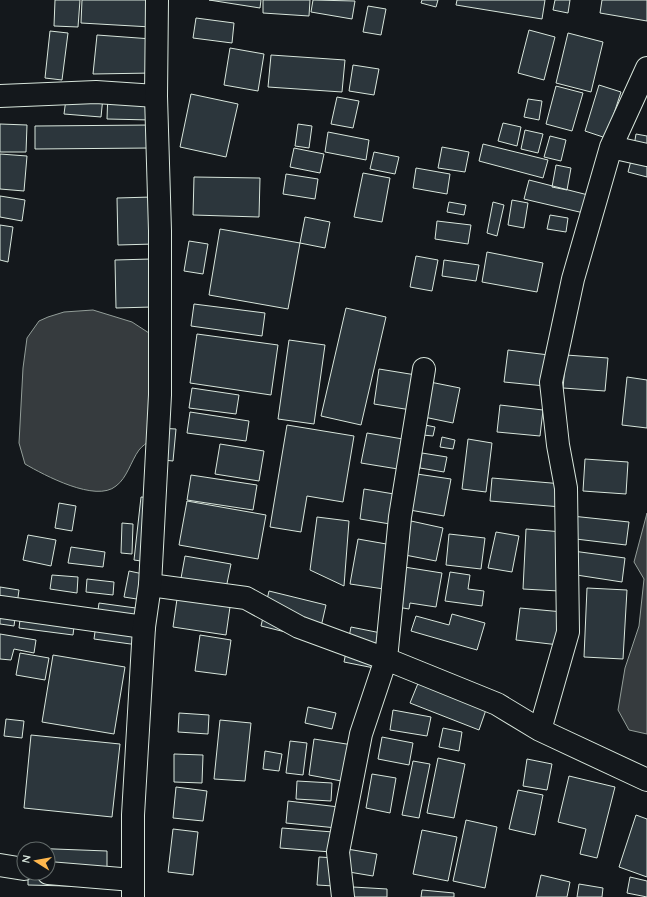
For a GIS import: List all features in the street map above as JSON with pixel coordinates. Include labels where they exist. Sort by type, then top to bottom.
[{"type":"street","points":[[56,875],[133,889],[133,815],[144,627],[150,585],[160,395],[160,232],[156,96],[157,0]]},
{"type":"street","points":[[540,730],[568,632],[566,488],[558,445],[551,382],[573,279],[611,147],[647,68]]},
{"type":"street","points":[[0,96],[96,92],[156,96]]},
{"type":"street","points":[[611,147],[647,155]]},
{"type":"street","points":[[343,897],[338,852],[361,734],[386,659],[400,517],[424,369]]},
{"type":"street","points":[[150,585],[246,598],[299,627],[386,659],[497,704],[540,730],[647,780]]},
{"type":"street","points":[[0,607],[144,627]]},
{"type":"street","points":[[0,865],[16,868]]},
{"type":"shaded area","points":[[93,310],[132,322],[149,333],[150,440],[139,450],[120,483],[107,490],[96,491],[70,486],[25,464],[19,443],[23,368],[27,338],[39,321],[48,317],[64,312]]},
{"type":"shaded area","points":[[647,513],[647,734],[629,730],[618,710],[625,668],[639,626],[644,579],[634,562]]},
{"type":"building","points":[[55,0],[80,0],[78,27],[54,26]]},
{"type":"building","points":[[82,0],[153,0],[151,27],[81,23]]},
{"type":"building","points":[[209,0],[261,0],[260,8]]},
{"type":"building","points":[[263,0],[310,0],[309,16],[263,13]]},
{"type":"building","points":[[313,0],[355,1],[352,19],[311,12]]},
{"type":"building","points":[[422,0],[438,0],[436,7],[421,3]]},
{"type":"building","points":[[457,0],[545,0],[542,19],[456,5]]},
{"type":"building","points":[[555,0],[570,0],[568,13],[553,10]]},
{"type":"building","points":[[602,0],[647,0],[647,21],[600,13]]},
{"type":"building","points":[[368,6],[386,9],[381,35],[363,32]]},
{"type":"building","points":[[196,18],[234,23],[232,43],[193,38]]},
{"type":"building","points":[[529,30],[555,37],[544,80],[518,73]]},
{"type":"building","points":[[50,31],[68,33],[62,80],[45,78]]},
{"type":"building","points":[[568,33],[603,42],[591,92],[556,83]]},
{"type":"building","points":[[97,35],[152,39],[153,73],[93,74]]},
{"type":"building","points":[[230,48],[264,54],[258,91],[224,85]]},
{"type":"building","points":[[271,55],[345,60],[342,92],[268,87]]},
{"type":"building","points":[[353,65],[379,69],[374,95],[349,91]]},
{"type":"building","points":[[68,84],[104,87],[101,117],[64,114]]},
{"type":"building","points":[[599,85],[621,92],[606,138],[585,131]]},
{"type":"building","points":[[556,86],[583,93],[572,131],[546,124]]},
{"type":"building","points":[[108,91],[152,92],[151,120],[107,119]]},
{"type":"building","points":[[191,94],[238,104],[226,157],[180,147]]},
{"type":"building","points":[[337,97],[359,101],[353,128],[331,124]]},
{"type":"building","points":[[528,99],[542,101],[539,120],[524,117]]},
{"type":"building","points":[[503,123],[521,127],[517,146],[498,141]]},
{"type":"building","points":[[0,124],[27,125],[26,152],[0,152]]},
{"type":"building","points":[[298,124],[312,126],[309,148],[295,146]]},
{"type":"building","points":[[151,125],[151,148],[35,149],[35,126]]},
{"type":"building","points":[[525,130],[543,134],[538,153],[521,149]]},
{"type":"building","points":[[328,132],[369,140],[366,160],[325,152]]},
{"type":"building","points":[[636,134],[647,136],[647,149],[634,146]]},
{"type":"building","points":[[550,136],[566,140],[561,161],[544,157]]},
{"type":"building","points":[[483,144],[548,160],[543,178],[479,161]]},
{"type":"building","points":[[442,147],[469,152],[465,172],[438,168]]},
{"type":"building","points":[[294,148],[324,154],[320,173],[290,167]]},
{"type":"building","points":[[374,152],[399,157],[395,174],[370,169]]},
{"type":"building","points":[[0,154],[27,156],[24,191],[0,189]]},
{"type":"building","points":[[632,157],[647,160],[647,177],[628,172]]},
{"type":"building","points":[[556,165],[571,168],[567,190],[552,187]]},
{"type":"building","points":[[416,168],[450,174],[447,194],[413,188]]},
{"type":"building","points":[[363,173],[390,178],[382,222],[354,217]]},
{"type":"building","points":[[286,174],[318,179],[315,199],[283,194]]},
{"type":"building","points":[[194,177],[260,178],[259,217],[193,215]]},
{"type":"building","points":[[529,180],[592,196],[588,214],[524,199]]},
{"type":"building","points":[[0,196],[25,200],[22,221],[0,217]]},
{"type":"building","points":[[152,197],[154,244],[118,245],[117,198]]},
{"type":"building","points":[[512,200],[528,203],[524,228],[508,225]]},
{"type":"building","points":[[449,202],[466,205],[464,215],[447,212]]},
{"type":"building","points":[[493,202],[504,205],[497,236],[487,233]]},
{"type":"building","points":[[550,215],[568,218],[566,232],[547,229]]},
{"type":"building","points":[[305,217],[330,222],[325,248],[300,243]]},
{"type":"building","points":[[437,221],[471,225],[468,244],[435,239]]},
{"type":"building","points":[[0,225],[13,227],[8,262],[0,260]]},
{"type":"building","points":[[220,229],[300,243],[288,309],[209,295]]},
{"type":"building","points":[[189,241],[208,244],[203,274],[184,271]]},
{"type":"building","points":[[487,252],[543,263],[537,292],[482,282]]},
{"type":"building","points":[[416,256],[438,260],[432,291],[410,287]]},
{"type":"building","points":[[151,259],[152,307],[116,308],[115,260]]},
{"type":"building","points":[[444,260],[479,265],[476,281],[442,276]]},
{"type":"building","points":[[194,304],[265,313],[262,336],[191,326]]},
{"type":"building","points":[[346,308],[386,317],[361,425],[321,416]]},
{"type":"building","points":[[197,334],[278,345],[271,395],[190,383]]},
{"type":"building","points":[[289,340],[325,345],[314,424],[278,419]]},
{"type":"building","points":[[508,350],[549,355],[545,386],[504,382]]},
{"type":"building","points":[[566,355],[608,358],[605,391],[563,388]]},
{"type":"building","points":[[379,369],[416,375],[411,410],[374,404]]},
{"type":"building","points":[[627,377],[647,380],[647,428],[622,425]]},
{"type":"building","points":[[430,382],[460,388],[453,423],[424,417]]},
{"type":"building","points":[[192,388],[239,395],[236,414],[189,408]]},
{"type":"building","points":[[500,405],[543,410],[540,436],[497,432]]},
{"type":"building","points":[[190,412],[249,421],[246,441],[187,433]]},
{"type":"building","points":[[287,425],[354,436],[343,502],[307,496],[301,532],[270,527]]},
{"type":"building","points":[[425,425],[435,427],[433,436],[423,435]]},
{"type":"building","points":[[157,428],[176,429],[173,461],[154,459]]},
{"type":"building","points":[[367,433],[409,440],[404,470],[361,463]]},
{"type":"building","points":[[442,437],[455,440],[453,449],[440,447]]},
{"type":"building","points":[[468,439],[492,443],[486,492],[462,489]]},
{"type":"building","points":[[220,444],[264,451],[259,481],[215,474]]},
{"type":"building","points":[[422,453],[447,457],[444,472],[420,468]]},
{"type":"building","points":[[585,459],[628,462],[626,494],[583,491]]},
{"type":"building","points":[[410,473],[451,479],[444,516],[404,509]]},
{"type":"building","points":[[191,475],[257,485],[253,510],[187,500]]},
{"type":"building","points":[[492,478],[563,484],[561,507],[490,501]]},
{"type":"building","points":[[364,489],[400,495],[396,525],[360,519]]},
{"type":"building","points":[[141,497],[162,499],[155,563],[134,560]]},
{"type":"building","points":[[187,501],[266,515],[258,559],[179,545]]},
{"type":"building","points":[[59,503],[76,506],[72,531],[55,528]]},
{"type":"building","points":[[562,515],[629,522],[626,545],[559,537]]},
{"type":"building","points":[[317,517],[349,521],[344,586],[310,570]]},
{"type":"building","points":[[411,521],[443,528],[436,561],[405,555]]},
{"type":"building","points":[[122,523],[133,524],[132,554],[121,553]]},
{"type":"building","points":[[526,529],[563,532],[559,591],[523,589]]},
{"type":"building","points":[[496,532],[519,536],[512,572],[488,568]]},
{"type":"building","points":[[449,534],[485,538],[481,569],[446,565]]},
{"type":"building","points":[[28,535],[56,540],[51,566],[23,560]]},
{"type":"building","points":[[358,539],[392,545],[384,589],[350,584]]},
{"type":"building","points":[[71,547],[105,552],[103,567],[68,563]]},
{"type":"building","points":[[573,551],[625,558],[622,582],[570,574]]},
{"type":"building","points":[[185,556],[231,564],[223,603],[178,595]]},
{"type":"building","points":[[398,566],[442,573],[436,607],[410,603],[409,609],[391,606]]},
{"type":"building","points":[[129,571],[148,575],[143,600],[124,597]]},
{"type":"building","points":[[450,572],[470,575],[468,589],[484,591],[482,606],[445,601]]},
{"type":"building","points":[[52,575],[78,577],[77,593],[50,589]]},
{"type":"building","points":[[87,579],[114,582],[113,595],[86,592]]},
{"type":"building","points":[[0,587],[19,590],[14,626],[0,624]]},
{"type":"building","points":[[587,588],[627,590],[623,659],[584,657]]},
{"type":"building","points":[[269,591],[326,605],[318,640],[261,626]]},
{"type":"building","points":[[177,599],[230,607],[226,635],[173,627]]},
{"type":"building","points":[[22,603],[76,610],[73,635],[19,628]]},
{"type":"building","points":[[99,603],[143,609],[138,645],[94,639]]},
{"type":"building","points":[[520,608],[563,612],[559,645],[516,640]]},
{"type":"building","points":[[452,614],[485,623],[477,650],[411,631],[416,616],[449,625]]},
{"type":"building","points":[[351,627],[381,633],[374,668],[344,662]]},
{"type":"building","points":[[0,634],[36,640],[34,653],[14,649],[11,660],[0,659]]},
{"type":"building","points":[[200,635],[231,640],[226,675],[195,671]]},
{"type":"building","points":[[20,653],[49,658],[45,680],[16,675]]},
{"type":"building","points":[[53,655],[125,667],[114,734],[42,722]]},
{"type":"building","points":[[421,676],[488,704],[479,730],[410,703]]},
{"type":"building","points":[[308,707],[336,713],[332,729],[305,723]]},
{"type":"building","points":[[393,710],[431,717],[427,736],[390,730]]},
{"type":"building","points":[[179,713],[209,715],[208,734],[178,732]]},
{"type":"building","points":[[6,719],[24,721],[22,738],[4,736]]},
{"type":"building","points":[[220,720],[251,723],[245,781],[214,779]]},
{"type":"building","points":[[443,728],[462,732],[459,751],[439,747]]},
{"type":"building","points":[[31,735],[120,744],[112,817],[24,808]]},
{"type":"building","points":[[382,737],[413,743],[409,765],[378,759]]},
{"type":"building","points":[[314,739],[353,745],[347,782],[309,775]]},
{"type":"building","points":[[290,741],[307,743],[303,775],[286,773]]},
{"type":"building","points":[[265,751],[282,754],[279,771],[263,769]]},
{"type":"building","points":[[174,754],[203,755],[202,783],[174,782]]},
{"type":"building","points":[[438,758],[465,764],[454,818],[427,813]]},
{"type":"building","points":[[527,759],[552,764],[547,790],[523,786]]},
{"type":"building","points":[[413,761],[430,764],[419,818],[402,815]]},
{"type":"building","points":[[372,774],[396,778],[390,813],[366,808]]},
{"type":"building","points":[[569,776],[615,787],[597,858],[580,854],[586,829],[558,822]]},
{"type":"building","points":[[297,781],[332,783],[331,801],[296,799]]},
{"type":"building","points":[[176,787],[207,791],[203,821],[173,818]]},
{"type":"building","points":[[518,790],[543,795],[535,835],[509,829]]},
{"type":"building","points":[[288,801],[339,807],[337,828],[286,823]]},
{"type":"building","points":[[636,815],[647,819],[647,877],[619,867]]},
{"type":"building","points":[[466,820],[497,827],[485,888],[453,881]]},
{"type":"building","points":[[282,828],[333,832],[331,852],[280,848]]},
{"type":"building","points":[[173,829],[198,832],[193,875],[168,872]]},
{"type":"building","points":[[422,830],[457,837],[448,881],[413,874]]},
{"type":"building","points":[[56,849],[107,851],[107,887],[28,885],[28,881],[56,881]]},
{"type":"building","points":[[347,849],[377,854],[373,876],[343,871]]},
{"type":"building","points":[[319,857],[336,858],[334,886],[317,885]]},
{"type":"building","points":[[541,875],[570,882],[567,897],[536,897]]},
{"type":"building","points":[[630,877],[647,881],[647,897],[627,893]]},
{"type":"building","points":[[579,884],[603,888],[602,897],[577,897]]},
{"type":"building","points":[[353,887],[387,889],[387,897],[353,897]]},
{"type":"building","points":[[422,890],[454,893],[454,897],[421,897]]}]
